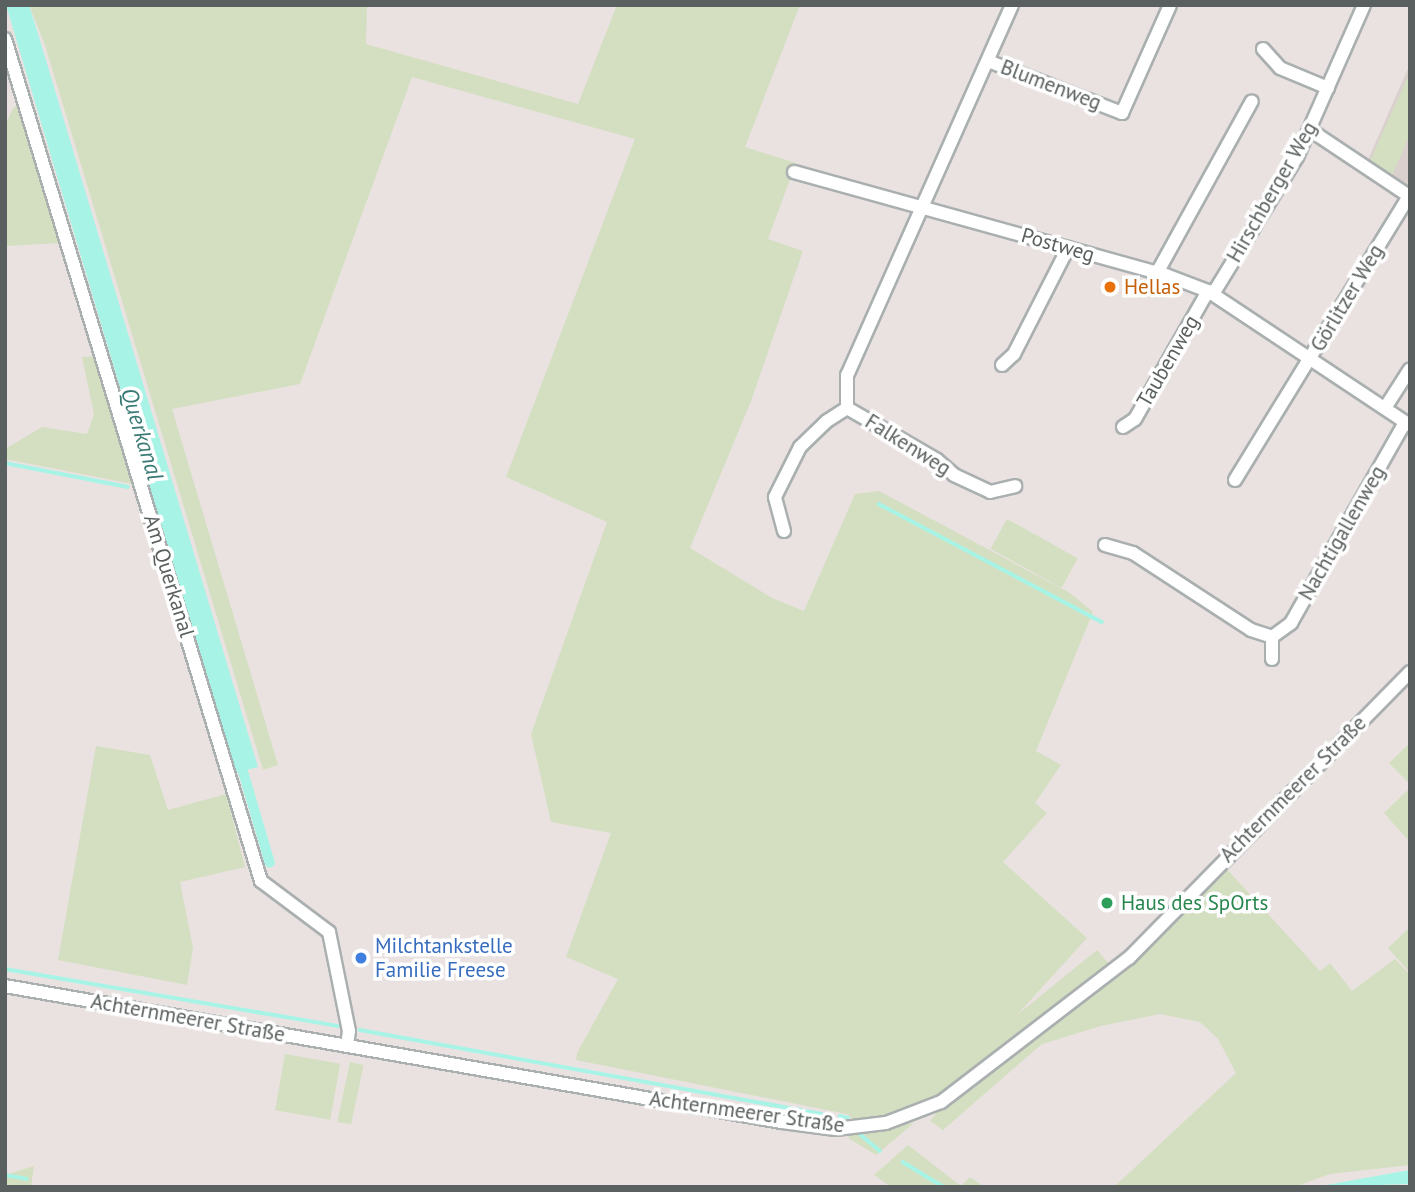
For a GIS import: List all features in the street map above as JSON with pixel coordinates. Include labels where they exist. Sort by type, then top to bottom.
[{"type":"street","name":"Falkenweg","points":[[1012,5],[924,207],[847,374],[847,408],[937,460],[954,475],[990,492],[1015,486]]},
{"type":"street","name":"Blumenweg","points":[[988,61],[1122,113],[1170,5]]},
{"type":"street","name":"Hirschberger Weg","points":[[1211,292],[1310,130],[1364,5]]},
{"type":"street","name":"Am Querkanal","points":[[5,39],[261,881],[328,932],[349,1031],[347,1046]]},
{"type":"street","points":[[1263,49],[1280,68],[1328,88]]},
{"type":"street","points":[[1157,273],[1252,101]]},
{"type":"street","name":"Görlitzer Weg","points":[[1310,130],[1409,195],[1311,359]]},
{"type":"street","name":"Postweg","points":[[794,172],[1157,273],[1211,292],[1407,424]]},
{"type":"street","points":[[1002,366],[1014,354],[1068,248]]},
{"type":"street","name":"Taubenweg","points":[[1123,427],[1135,419],[1211,292]]},
{"type":"street","points":[[1235,480],[1311,359]]},
{"type":"street","points":[[1385,408],[1410,369]]},
{"type":"street","points":[[784,531],[777,515],[775,497],[800,447],[827,421],[847,408]]},
{"type":"street","name":"Nachtigallenweg","points":[[1272,637],[1291,623],[1407,424]]},
{"type":"street","points":[[1105,545],[1133,553],[1251,630],[1272,637],[1272,659]]},
{"type":"street","name":"Achternmeerer Straße","points":[[5,986],[836,1129],[886,1123],[929,1108],[1129,958],[1410,672]]},
{"type":"shaded area","points":[[1410,64],[1410,189],[1367,162]]},
{"type":"green space","points":[[29,5],[367,5],[366,44],[578,104],[617,5],[800,5],[745,147],[796,163],[768,239],[803,251],[751,401],[690,548],[772,598],[804,611],[855,494],[879,491],[1070,593],[1093,612],[1036,751],[1061,765],[1035,803],[1047,813],[1003,862],[1087,938],[1017,1015],[1097,950],[1109,964],[937,1100],[886,1118],[856,1122],[847,1114],[576,1060],[577,1053],[618,979],[566,957],[611,833],[551,822],[531,734],[607,522],[506,477],[635,139],[412,77],[300,384],[172,409],[278,765],[263,770],[45,45]]},
{"type":"green space","points":[[1407,79],[1410,80],[1410,135],[1392,175],[1370,161]]},
{"type":"green space","points":[[20,104],[61,243],[5,246],[5,126],[13,108]]},
{"type":"green space","points":[[98,356],[133,484],[5,459],[5,449],[42,427],[87,434],[94,414],[82,357]]},
{"type":"green space","points":[[1007,519],[1078,558],[1061,588],[991,549]]},
{"type":"green space","points":[[1410,743],[1410,784],[1389,763]]},
{"type":"green space","points":[[96,746],[150,755],[168,810],[226,794],[245,867],[180,882],[193,948],[187,985],[58,960]]},
{"type":"green space","points":[[1410,788],[1410,842],[1384,813]]},
{"type":"green space","points":[[1224,866],[1320,971],[1330,963],[1352,991],[1395,959],[1410,975],[1410,1165],[1330,1174],[1294,1187],[1114,1187],[1236,1073],[1218,1039],[1200,1022],[1160,1014],[1101,1026],[1042,1044],[943,1130],[930,1121],[941,1108],[1132,961]]},
{"type":"green space","points":[[1410,930],[1410,973],[1388,948]]},
{"type":"green space","points":[[285,1054],[340,1064],[330,1120],[275,1110]]},
{"type":"green space","points":[[350,1062],[364,1065],[351,1125],[337,1122]]},
{"type":"green space","points":[[914,1123],[876,1155],[848,1138],[852,1133]]},
{"type":"green space","points":[[908,1145],[961,1186],[970,1177],[984,1187],[891,1187],[874,1175]]},
{"type":"green space","points":[[34,1166],[31,1187],[5,1187],[5,1175]]},
{"type":"water","points":[[6,5],[29,5],[258,767],[235,773]]},
{"type":"water","points":[[1410,1170],[1410,1184],[1315,1187]]},
{"type":"waterway","points":[[5,463],[128,487]]},
{"type":"waterway","points":[[879,504],[1102,622]]},
{"type":"waterway","name":"Querkanal","points":[[239,758],[270,863]]},
{"type":"waterway","points":[[5,969],[340,1026]]},
{"type":"waterway","points":[[360,1030],[821,1114]]},
{"type":"waterway","points":[[840,1116],[848,1118]]},
{"type":"waterway","points":[[860,1134],[880,1151]]},
{"type":"waterway","points":[[903,1162],[944,1187]]},
{"type":"waterway","points":[[5,1175],[27,1179]]},
{"type":"place","name":"Hellas","points":[[1110,287]]},
{"type":"place","name":"Haus des SpOrts","points":[[1107,903]]},
{"type":"place","name":"Milchtankstelle Familie Freese","points":[[361,958]]}]
